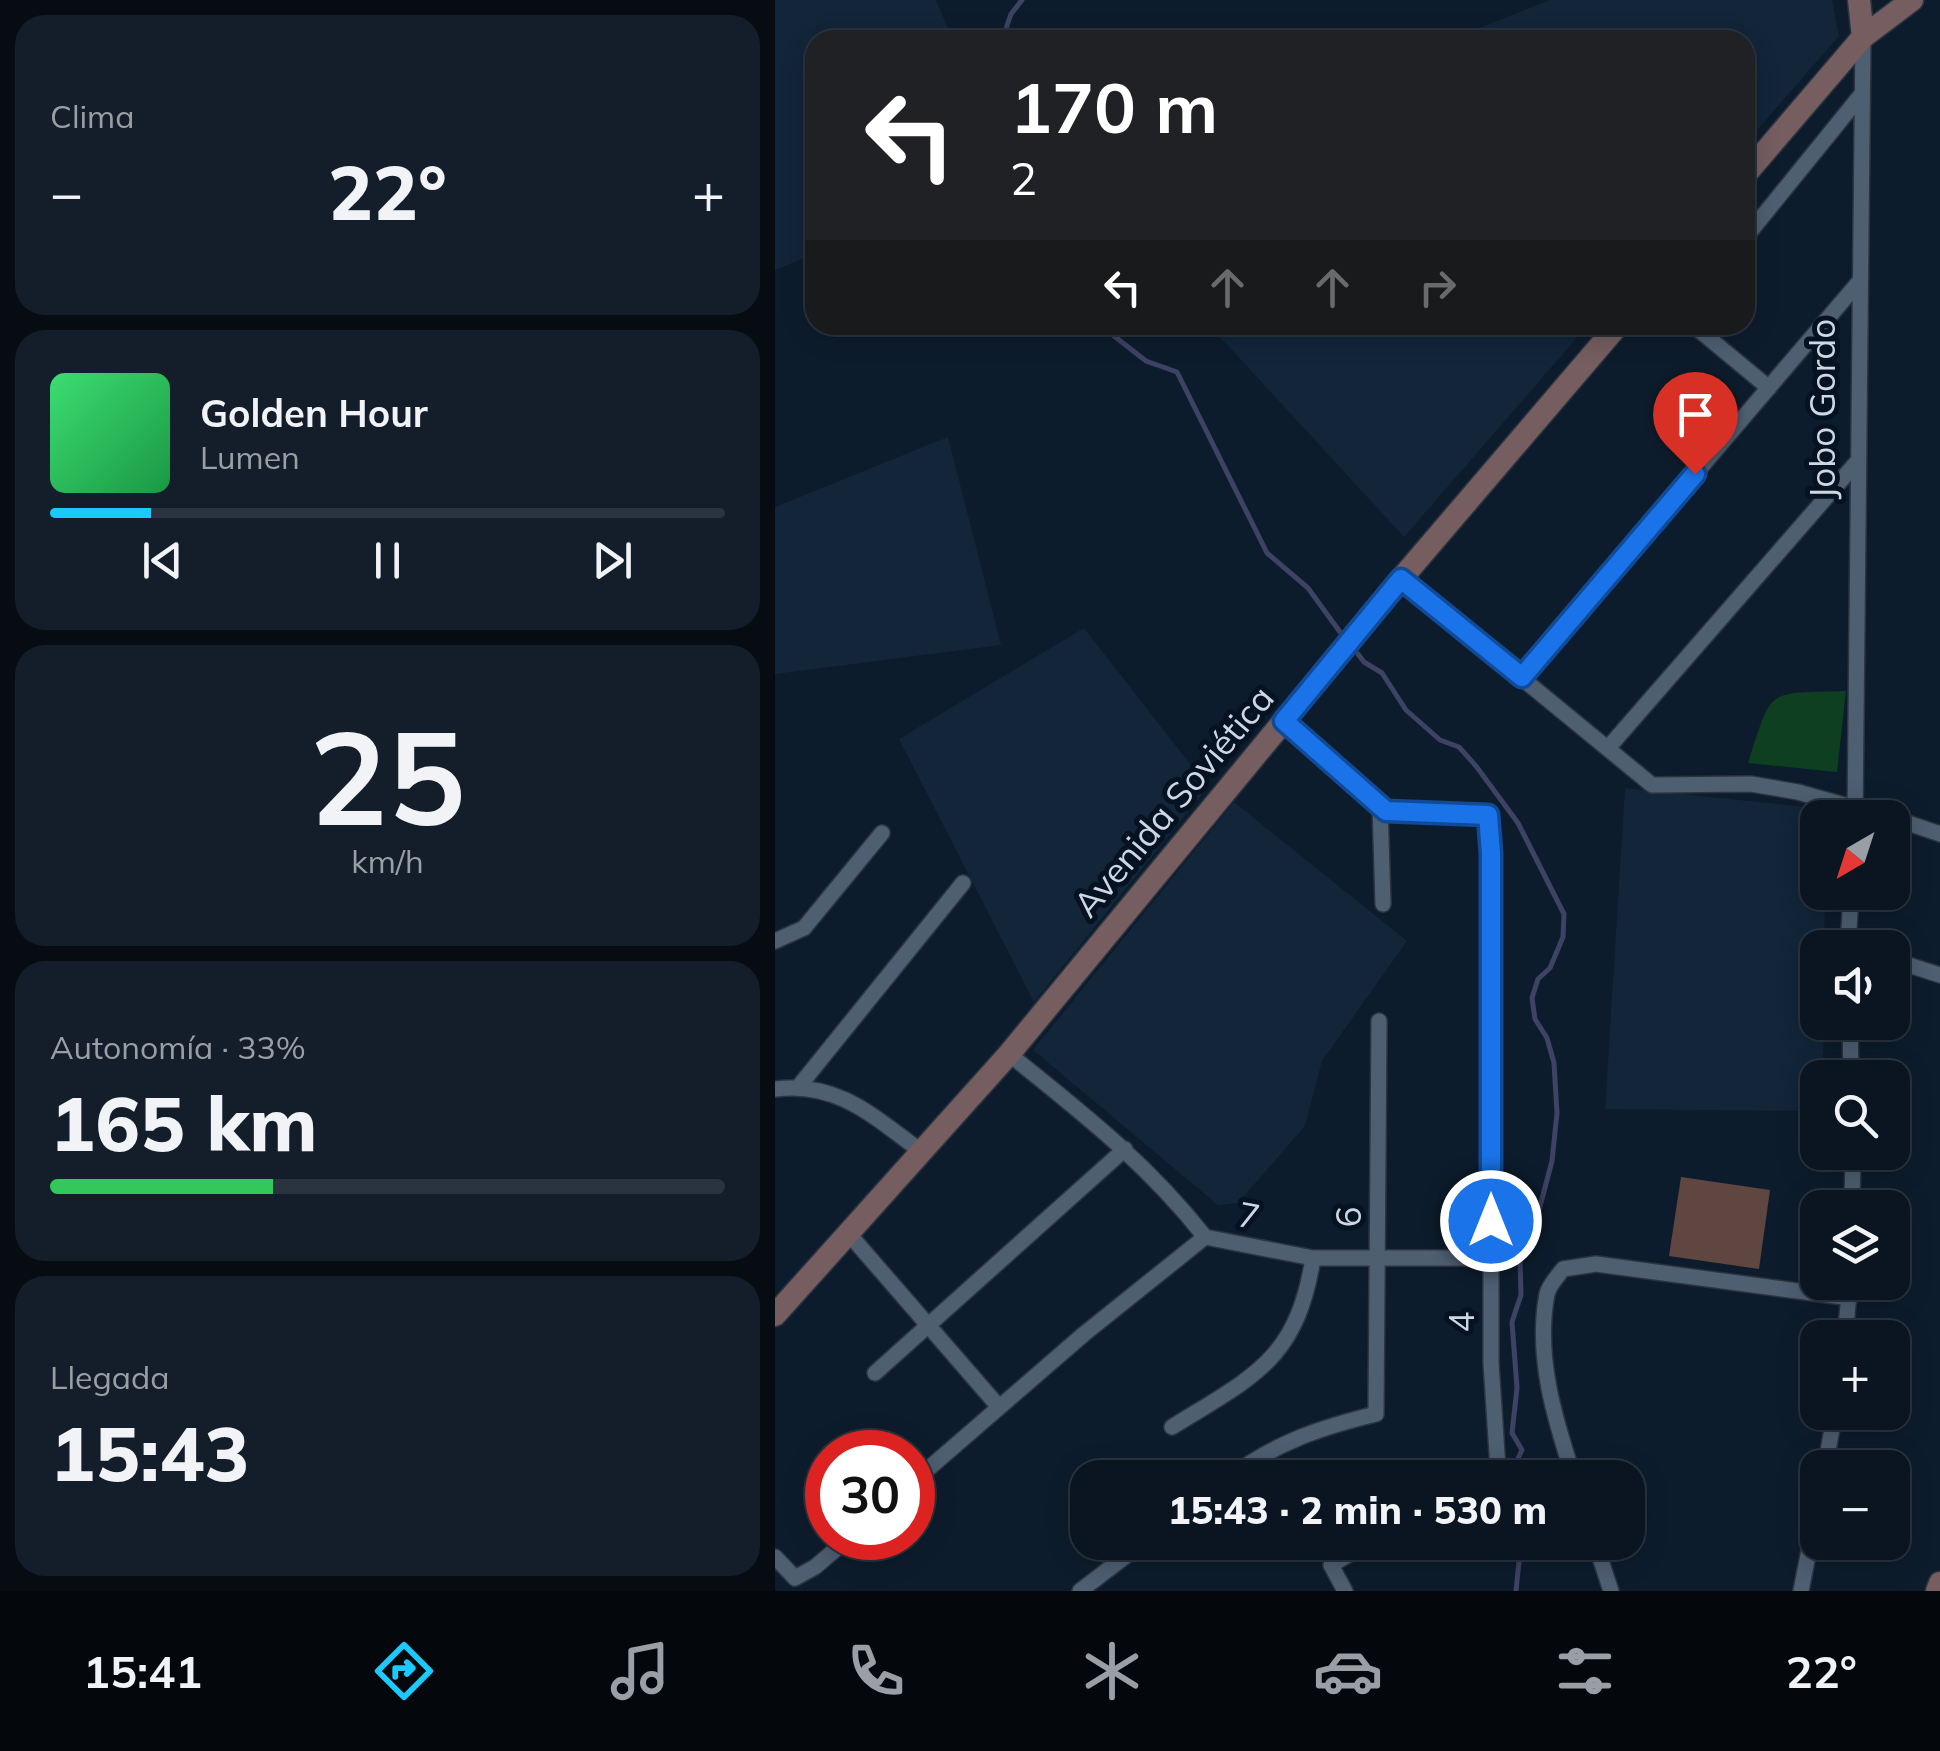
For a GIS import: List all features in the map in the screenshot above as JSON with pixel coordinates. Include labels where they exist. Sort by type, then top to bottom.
[{"type":"street","name":"Jobo Gordo","points":[[1855,800],[1863,36],[1859,0]]},
{"type":"street","points":[[1755,163],[1863,36],[1912,0]]},
{"type":"street","points":[[1755,226],[1861,94]]},
{"type":"street","points":[[1522,677],[1858,283]]},
{"type":"street","name":"Avenida Soviética","points":[[775,1316],[1009,1054],[1401,579],[1608,335]]},
{"type":"street","points":[[1705,335],[1769,388]]},
{"type":"street","points":[[1607,748],[1857,462]]},
{"type":"street","points":[[1401,579],[1652,784],[1751,784],[1810,800]]},
{"type":"street","points":[[1284,721],[1380,806],[1383,904]]},
{"type":"street","name":"4","points":[[1380,806],[1386,811],[1488,815],[1491,1364],[1498,1460]]},
{"type":"street","points":[[1910,824],[1940,834]]},
{"type":"street","points":[[775,941],[804,928],[883,833]]},
{"type":"street","points":[[800,1086],[963,882]]},
{"type":"street","points":[[1910,965],[1940,975]]},
{"type":"street","name":"6","points":[[1252,1460],[1319,1428],[1376,1414],[1379,1021]]},
{"type":"street","name":"7","points":[[1009,1054],[1125,1148],[1205,1236],[1313,1258],[1491,1258]]},
{"type":"street","points":[[775,1089],[800,1086],[847,1098],[923,1152]]},
{"type":"street","points":[[875,1374],[1125,1148]]},
{"type":"street","points":[[849,1234],[999,1407]]},
{"type":"street","points":[[935,1463],[1205,1236]]},
{"type":"street","points":[[1173,1427],[1259,1373],[1277,1354],[1295,1326],[1307,1296],[1313,1258]]},
{"type":"street","points":[[1568,1460],[1551,1408],[1545,1342],[1547,1290],[1563,1268],[1595,1264],[1800,1285]]},
{"type":"street","points":[[775,1557],[795,1578],[823,1560]]},
{"type":"street","points":[[1080,1591],[1120,1560]]},
{"type":"street","points":[[1339,1560],[1331,1565],[1345,1591]]},
{"type":"street","points":[[1601,1560],[1611,1591]]},
{"type":"street","points":[[1801,1591],[1807,1560]]},
{"type":"street","points":[[1937,1591],[1940,1583]]},
{"type":"shaded area","points":[[775,0],[936,0],[949,30],[805,30],[805,258],[775,270]]},
{"type":"shaded area","points":[[1550,0],[1832,0],[1839,36],[1755,133],[1755,30],[1474,30]]},
{"type":"shaded area","points":[[1218,335],[1579,335],[1404,537]]},
{"type":"shaded area","points":[[948,437],[1001,645],[775,674],[775,507]]},
{"type":"shaded area","points":[[1084,628],[1208,787],[1034,1002],[899,739]]},
{"type":"shaded area","points":[[1625,788],[1800,806],[1800,910],[1825,910],[1824,930],[1800,930],[1800,1040],[1824,1040],[1823,1060],[1800,1060],[1800,1111],[1605,1109]]},
{"type":"shaded area","points":[[1234,802],[1407,941],[1322,1061],[1305,1126],[1238,1203],[1218,1205],[1033,1050]]},
{"type":"green space","points":[[1846,691],[1837,772],[1748,763],[1763,719],[1776,699],[1800,693]]},
{"type":"building","points":[[1681,1177],[1770,1190],[1759,1269],[1669,1256]]},
{"type":"waterway","points":[[1005,30],[1022,0]]},
{"type":"waterway","points":[[1113,335],[1146,361],[1177,372],[1267,553],[1308,588],[1340,632]]},
{"type":"waterway","points":[[1358,654],[1382,673],[1406,710],[1440,740],[1459,747],[1476,766],[1518,823],[1564,914],[1563,937],[1550,968],[1538,979],[1532,998],[1535,1019],[1547,1038],[1554,1063],[1557,1113],[1552,1161],[1537,1218],[1520,1260],[1521,1295],[1512,1322],[1517,1388],[1512,1433],[1522,1450],[1517,1460]]},
{"type":"waterway","points":[[1516,1591],[1519,1560]]},
{"type":"route","points":[[1491,1221],[1488,815],[1386,811],[1284,721],[1401,579],[1522,677],[1695,474]]}]
